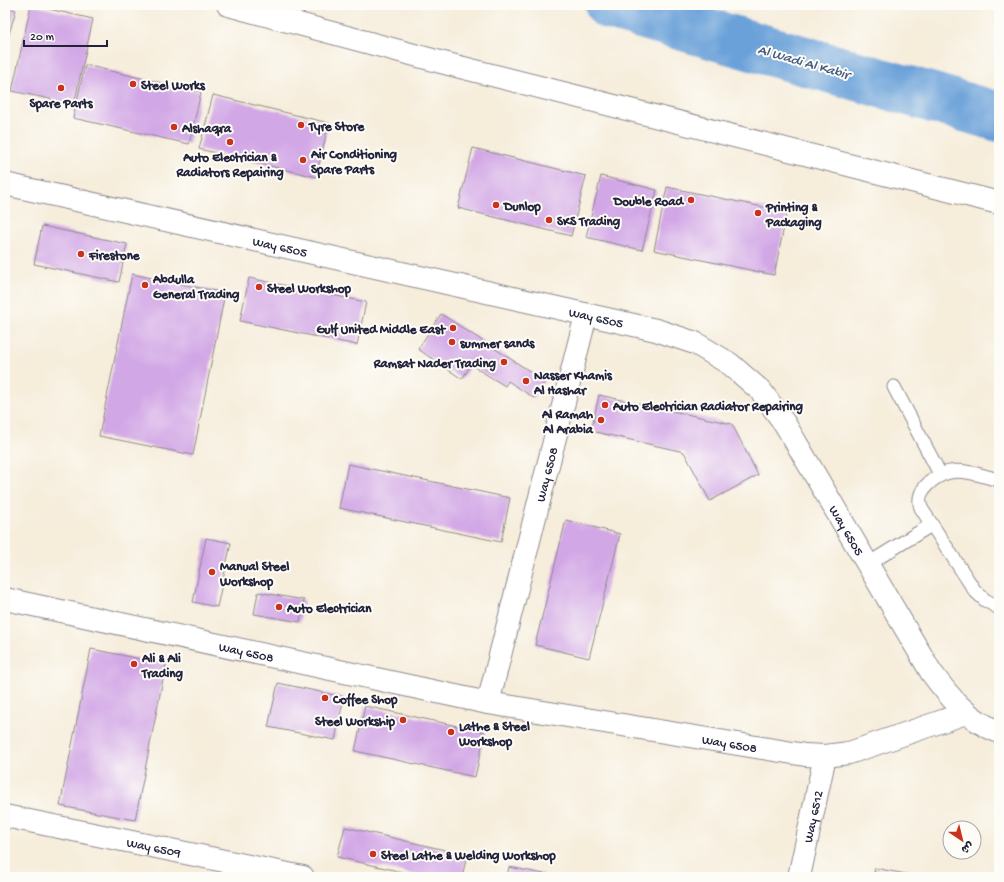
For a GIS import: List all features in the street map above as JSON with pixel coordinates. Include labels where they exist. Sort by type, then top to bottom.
[{"type":"street","points":[[228,5],[448,64],[999,203]]},
{"type":"street","name":"Way 6505","points":[[5,184],[656,330],[695,343],[730,364],[761,391],[785,424],[931,672],[949,696],[966,713],[986,727],[999,732]]},
{"type":"street","name":"Way 6508","points":[[488,703],[586,315]]},
{"type":"street","name":"Way 6508","points":[[5,599],[488,703],[805,755],[825,756],[849,753],[872,747],[966,713]]},
{"type":"street","name":"Way 6512","points":[[799,877],[825,756]]},
{"type":"street","name":"Way 6509","points":[[5,816],[303,877]]},
{"type":"lane","points":[[894,387],[940,474]]},
{"type":"lane","points":[[999,480],[962,471],[951,471],[940,474],[932,480],[922,490],[920,496],[921,508],[931,525],[976,591],[985,600],[999,608]]},
{"type":"lane","points":[[868,564],[931,525]]},
{"type":"building","points":[[31,5],[93,19],[74,104],[12,91]]},
{"type":"building","points":[[5,7],[16,10],[5,48]]},
{"type":"building","points":[[85,65],[201,92],[189,144],[73,118]]},
{"type":"building","points":[[213,95],[329,123],[316,177],[199,149]]},
{"type":"building","points":[[473,148],[586,176],[571,236],[458,208]]},
{"type":"building","points":[[601,176],[657,190],[642,250],[586,237]]},
{"type":"building","points":[[667,187],[787,212],[774,275],[654,250]]},
{"type":"building","name":"Firestone","points":[[42,226],[127,244],[119,282],[34,264]]},
{"type":"building","points":[[132,274],[225,293],[193,455],[99,436]]},
{"type":"building","points":[[249,278],[366,302],[357,345],[240,321]]},
{"type":"building","points":[[441,314],[545,381],[534,398],[508,381],[505,386],[471,365],[462,379],[418,349]]},
{"type":"building","points":[[599,395],[732,424],[758,475],[710,501],[684,452],[591,431]]},
{"type":"building","points":[[348,464],[510,498],[501,542],[339,508]]},
{"type":"building","points":[[566,520],[620,534],[589,658],[535,645]]},
{"type":"building","name":"Manual Steel Workshop","points":[[206,538],[231,543],[217,607],[193,602]]},
{"type":"building","name":"Auto Electrician","points":[[258,592],[304,600],[300,622],[254,614]]},
{"type":"building","points":[[91,649],[166,664],[135,820],[60,806]]},
{"type":"building","points":[[278,683],[344,697],[335,740],[268,727]]},
{"type":"building","points":[[365,706],[485,732],[475,777],[355,751]]},
{"type":"building","points":[[345,827],[467,855],[462,877],[424,877],[337,857]]},
{"type":"building","points":[[509,867],[544,874],[543,877],[507,877]]},
{"type":"building","points":[[875,868],[916,876],[916,877],[873,877]]},
{"type":"waterway","name":"Al Wadi Al Kabir","points":[[610,5],[999,117]]},
{"type":"place","name":"Steel Works","points":[[133,84]]},
{"type":"place","name":"Spare Parts","points":[[61,88]]},
{"type":"place","name":"Tyre Store","points":[[301,125]]},
{"type":"place","name":"Alshaqra","points":[[174,127]]},
{"type":"place","name":"Auto Electrician & Radiators Repairing","points":[[230,142]]},
{"type":"place","name":"Air Conditioning Spare Parts","points":[[303,160]]},
{"type":"place","name":"Double Road","points":[[691,200]]},
{"type":"place","name":"Dunlop","points":[[496,205]]},
{"type":"place","name":"Printing & Packaging","points":[[758,213]]},
{"type":"place","name":"SKS Trading","points":[[549,220]]},
{"type":"place","name":"Firestone","points":[[81,254]]},
{"type":"place","name":"Abdulla General Trading","points":[[145,285]]},
{"type":"place","name":"Steel Workshop","points":[[259,287]]},
{"type":"place","name":"Gulf United Middle East","points":[[453,328]]},
{"type":"place","name":"summer sands","points":[[452,342]]},
{"type":"place","name":"Ramsat Nader Trading","points":[[504,362]]},
{"type":"place","name":"Nasser Khamis Al Hashar","points":[[526,381]]},
{"type":"place","name":"Auto Electrician Radiator Repairing","points":[[605,405]]},
{"type":"place","name":"Al Ramah Al Arabia","points":[[601,420]]},
{"type":"place","name":"Manual Steel Workshop","points":[[212,572]]},
{"type":"place","name":"Auto Electrician","points":[[279,607]]},
{"type":"place","name":"Ali & Ali Trading","points":[[134,664]]},
{"type":"place","name":"Coffee Shop","points":[[325,698]]},
{"type":"place","name":"Steel Workship","points":[[403,720]]},
{"type":"place","name":"Lathe & Steel Workshop","points":[[451,732]]},
{"type":"place","name":"Steel Lathe & Welding Workshop","points":[[373,854]]}]
